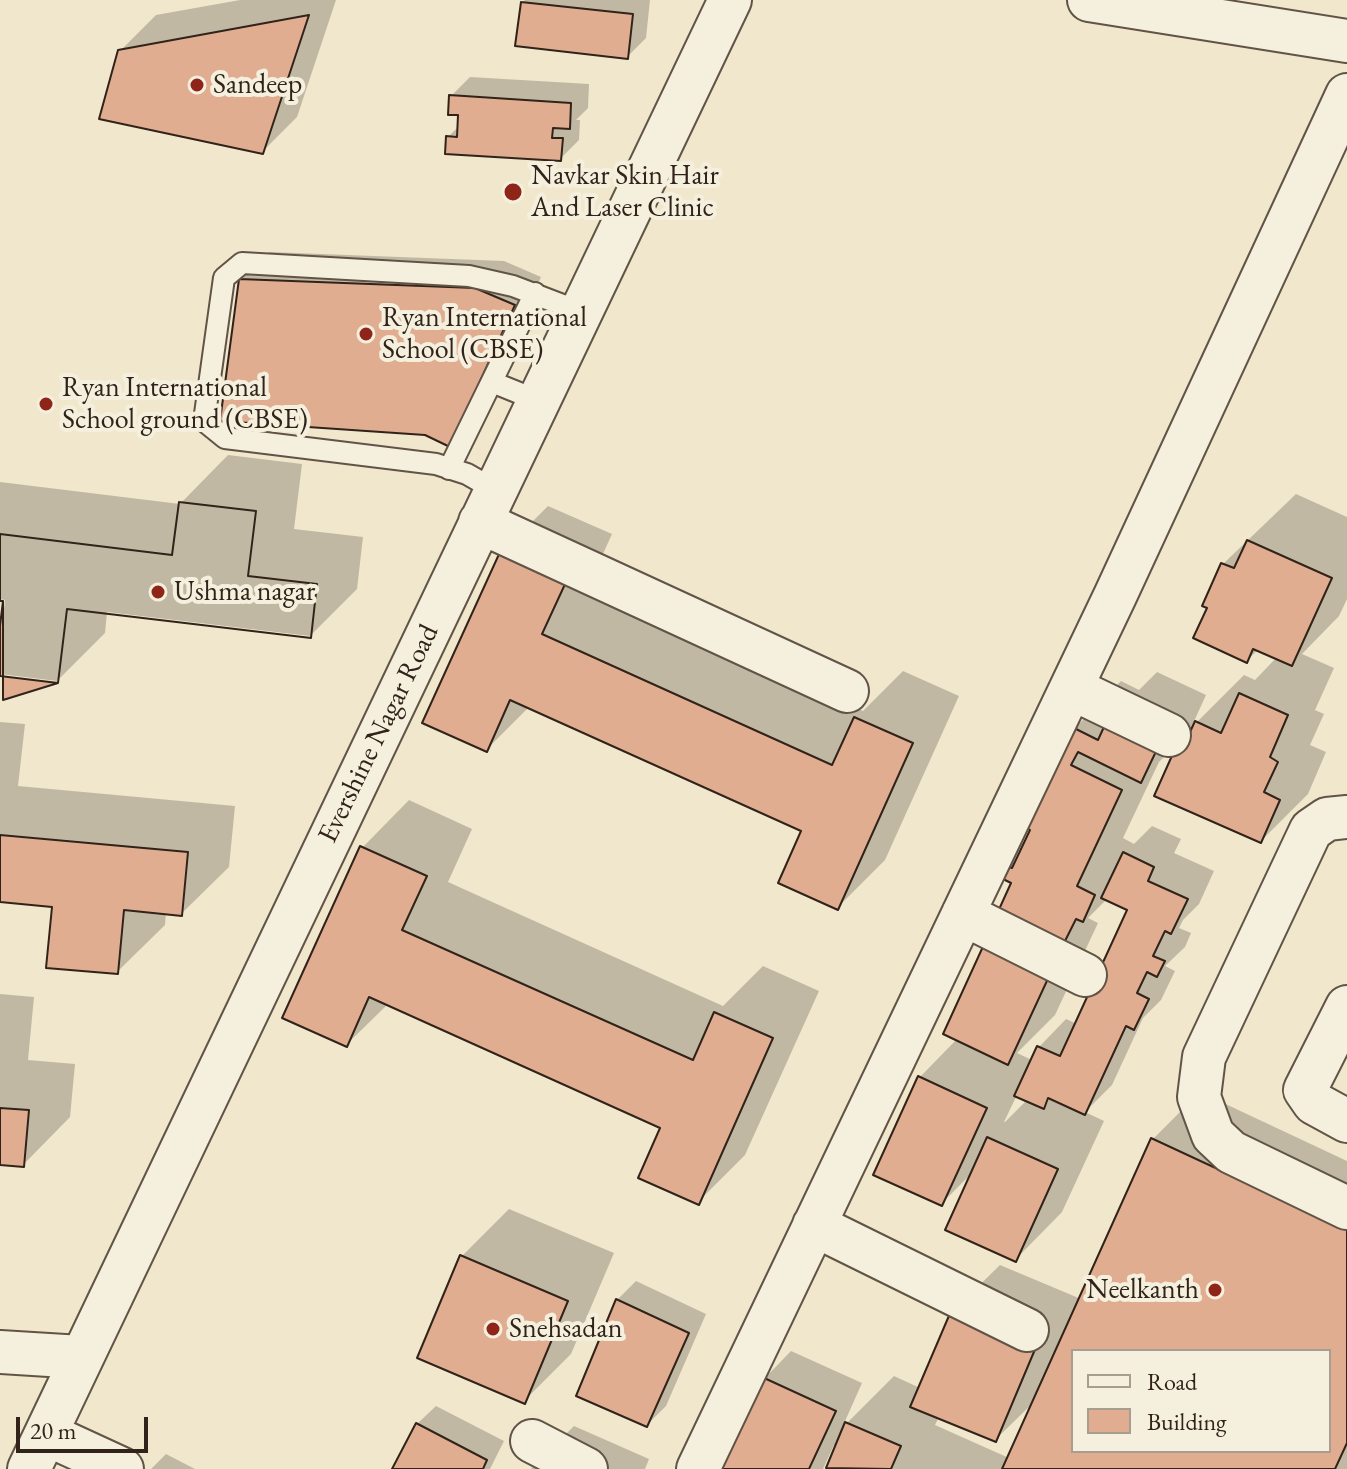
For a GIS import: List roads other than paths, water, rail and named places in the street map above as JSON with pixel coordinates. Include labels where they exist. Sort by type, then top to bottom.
[{"type":"street","name":"Evershine Nagar Road","points":[[38,1452],[730,0]]},
{"type":"street","points":[[1089,0],[1347,41]]},
{"type":"street","points":[[698,1469],[1071,688],[1347,95]]},
{"type":"street","points":[[488,506],[847,691]]},
{"type":"street","points":[[1071,688],[1169,735]]},
{"type":"street","points":[[1347,817],[1327,819],[1311,830],[1204,1057],[1199,1097],[1213,1135],[1231,1152],[1347,1208]]},
{"type":"street","points":[[963,914],[1085,975]]},
{"type":"street","points":[[1347,1007],[1305,1090],[1314,1103],[1347,1121]]},
{"type":"street","points":[[814,1225],[1027,1330]]},
{"type":"street","points":[[0,1352],[81,1357]]},
{"type":"street","points":[[532,1441],[586,1469]]},
{"type":"street","points":[[38,1452],[122,1469]]},
{"type":"lane","points":[[488,506],[467,474],[436,464],[225,438],[204,421],[224,278],[242,263],[469,276],[535,293],[581,312]]},
{"type":"lane","points":[[449,469],[535,293]]},
{"type":"lane","points":[[492,382],[539,401]]},
{"type":"place","name":"Sandeep","points":[[197,85]]},
{"type":"place","name":"Navkar Skin Hair And Laser Clinic","points":[[513,192]]},
{"type":"place","name":"Ryan International School (CBSE)","points":[[366,334]]},
{"type":"place","name":"Ryan International School ground (CBSE)","points":[[46,404]]},
{"type":"place","name":"Ushma nagar","points":[[158,592]]},
{"type":"place","name":"Neelkanth","points":[[1215,1290]]},
{"type":"place","name":"Snehsadan","points":[[493,1329]]}]
